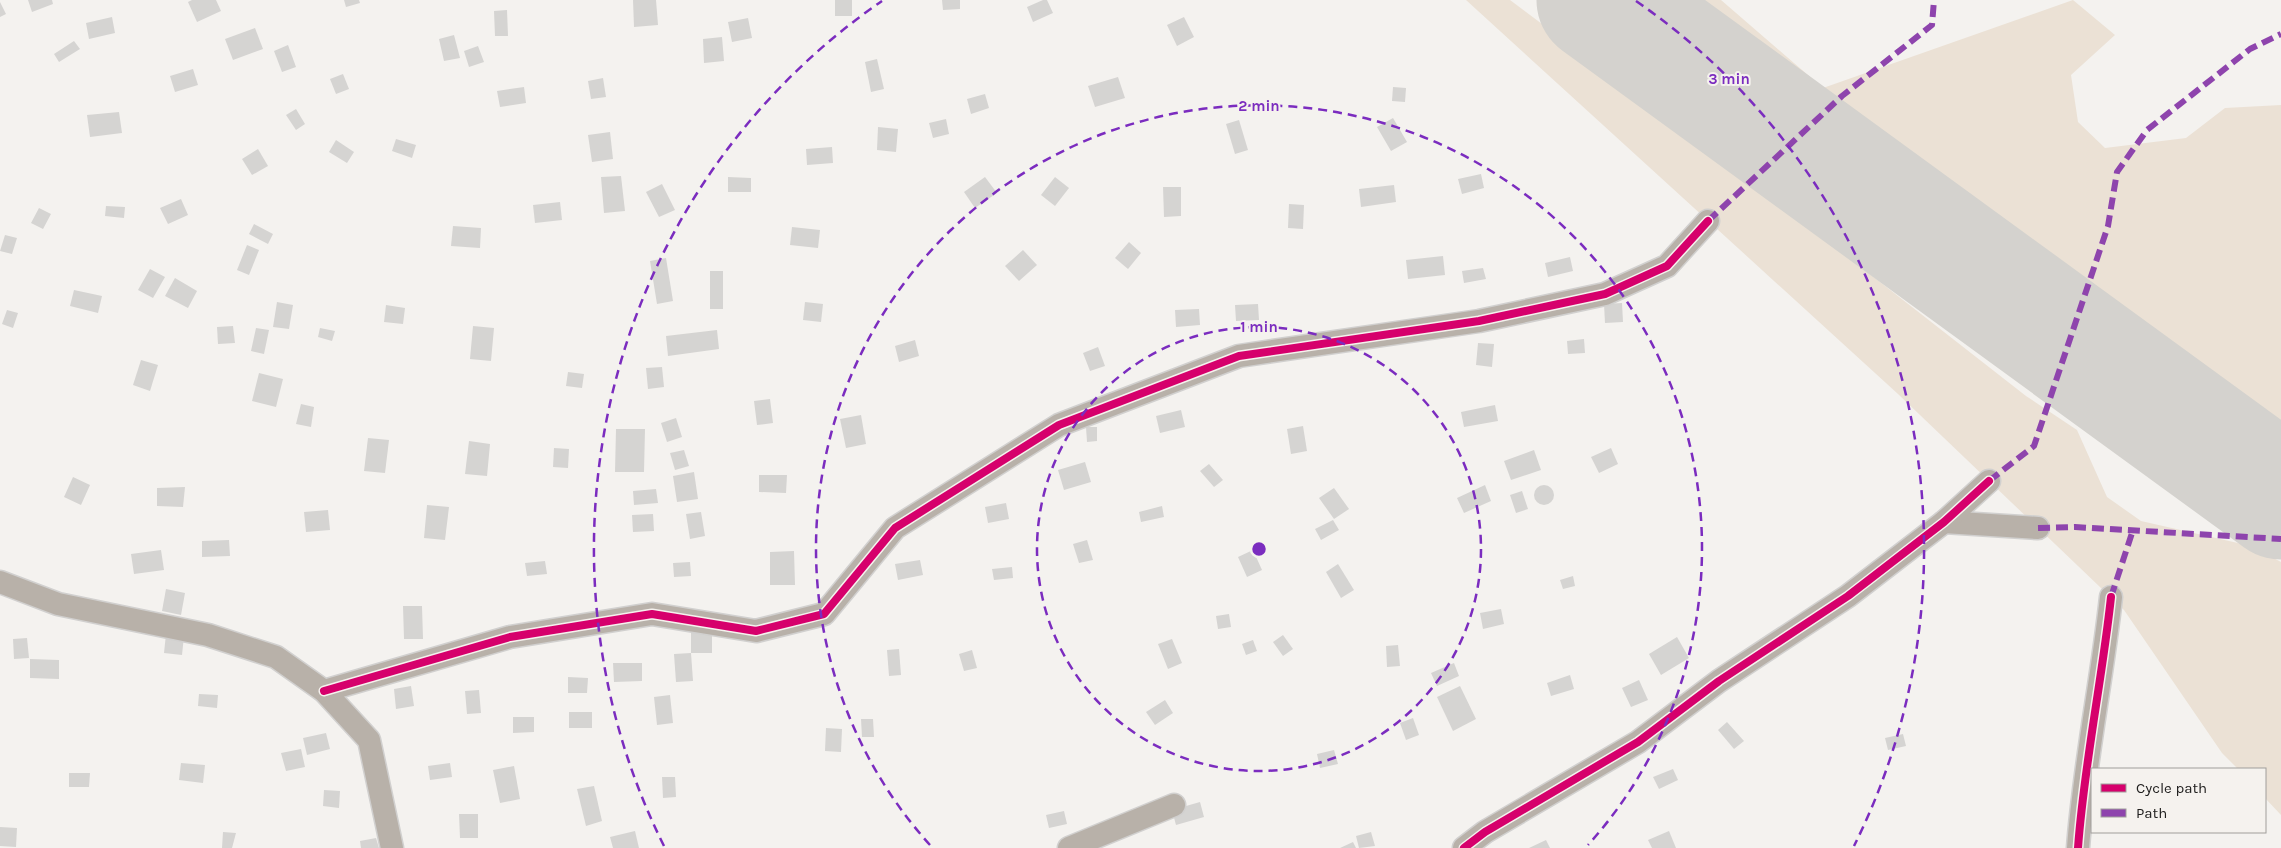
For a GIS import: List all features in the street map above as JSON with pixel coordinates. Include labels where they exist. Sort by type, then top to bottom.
[{"type":"street","points":[[324,691],[510,637],[652,614],[756,632],[824,614],[895,528],[1059,425],[1239,356],[1479,321],[1605,294],[1667,266],[1708,221]]},
{"type":"street","points":[[1464,848],[1485,832],[1638,742],[1719,681],[1848,596],[1944,522],[1989,481]]},
{"type":"street","points":[[1944,522],[2038,528]]},
{"type":"street","points":[[0,582],[58,604],[208,635],[276,657],[324,691],[369,740],[392,848]]},
{"type":"street","points":[[2078,848],[2084,784],[2105,650],[2111,597]]},
{"type":"street","points":[[1069,848],[1174,805]]},
{"type":"shaded area","points":[[1466,0],[1510,0],[1725,161],[2026,396],[2077,430],[2107,497],[2141,521],[2251,546],[2281,562],[2281,815],[2266,799],[2266,768],[2237,768],[2222,753],[2124,610],[1898,394]]},
{"type":"shaded area","points":[[1661,0],[1721,0],[1823,88],[2073,0],[2115,35],[2071,75],[2078,122],[2105,148],[2186,138],[2225,108],[2281,105],[2281,466],[2121,350]]},
{"type":"building","points":[[28,0],[52,0],[53,4],[32,12]]},
{"type":"building","points":[[192,0],[216,0],[221,11],[197,22],[188,2]]},
{"type":"building","points":[[344,0],[359,0],[360,3],[346,7]]},
{"type":"building","points":[[633,0],[656,0],[658,25],[634,27]]},
{"type":"building","points":[[835,0],[852,0],[852,16],[835,16]]},
{"type":"building","points":[[942,0],[960,0],[960,9],[943,10]]},
{"type":"building","points":[[1047,0],[1053,13],[1033,22],[1027,7]]},
{"type":"building","points":[[0,2],[6,14],[0,17]]},
{"type":"building","points":[[507,10],[508,36],[495,36],[494,11]]},
{"type":"building","points":[[112,17],[115,33],[89,39],[86,23]]},
{"type":"building","points":[[1184,17],[1194,37],[1177,46],[1167,25]]},
{"type":"building","points":[[748,18],[752,38],[732,42],[728,22]]},
{"type":"building","points":[[255,28],[263,49],[233,60],[225,39]]},
{"type":"building","points":[[454,35],[460,58],[444,61],[439,39]]},
{"type":"building","points":[[722,37],[724,61],[704,63],[703,39]]},
{"type":"building","points":[[74,41],[80,49],[59,62],[54,54]]},
{"type":"building","points":[[288,45],[296,67],[282,72],[274,51]]},
{"type":"building","points":[[478,46],[484,62],[469,67],[464,51]]},
{"type":"building","points":[[877,59],[884,89],[871,92],[865,62]]},
{"type":"building","points":[[193,69],[198,85],[175,92],[170,76]]},
{"type":"building","points":[[343,74],[349,89],[336,94],[330,79]]},
{"type":"building","points":[[1118,77],[1125,98],[1095,107],[1088,86]]},
{"type":"building","points":[[603,78],[606,97],[591,99],[588,81]]},
{"type":"building","points":[[524,87],[526,103],[500,107],[497,91]]},
{"type":"building","points":[[1393,87],[1406,88],[1405,102],[1392,101]]},
{"type":"building","points":[[985,94],[989,108],[971,114],[967,99]]},
{"type":"building","points":[[296,109],[305,124],[296,130],[286,115]]},
{"type":"building","points":[[119,112],[122,133],[90,137],[87,115]]},
{"type":"building","points":[[1393,118],[1407,142],[1391,151],[1377,127]]},
{"type":"building","points":[[946,119],[949,134],[933,138],[929,123]]},
{"type":"building","points":[[1239,120],[1248,150],[1235,154],[1226,124]]},
{"type":"building","points":[[878,127],[898,129],[896,152],[877,150]]},
{"type":"building","points":[[610,132],[613,159],[592,162],[588,135]]},
{"type":"building","points":[[396,139],[416,145],[412,158],[392,151]]},
{"type":"building","points":[[336,140],[354,152],[347,163],[329,152]]},
{"type":"building","points":[[832,147],[833,163],[807,165],[806,149]]},
{"type":"building","points":[[258,149],[268,166],[252,175],[242,159]]},
{"type":"building","points":[[1481,174],[1484,188],[1462,194],[1458,179]]},
{"type":"building","points":[[621,176],[625,211],[604,213],[601,177]]},
{"type":"building","points":[[728,177],[751,178],[751,192],[728,192]]},
{"type":"building","points":[[985,177],[997,193],[975,208],[964,192]]},
{"type":"building","points":[[1055,177],[1069,188],[1055,206],[1041,195]]},
{"type":"building","points":[[662,184],[675,210],[659,217],[646,192]]},
{"type":"building","points":[[1394,185],[1396,202],[1361,207],[1359,189]]},
{"type":"building","points":[[1163,187],[1181,187],[1181,216],[1164,217]]},
{"type":"building","points":[[181,199],[188,215],[168,224],[160,208]]},
{"type":"building","points":[[560,202],[562,220],[535,223],[533,205]]},
{"type":"building","points":[[1289,204],[1304,205],[1303,229],[1288,228]]},
{"type":"building","points":[[106,206],[125,207],[124,218],[105,216]]},
{"type":"building","points":[[39,208],[51,214],[43,229],[31,223]]},
{"type":"building","points":[[254,224],[273,234],[268,244],[249,234]]},
{"type":"building","points":[[453,226],[481,228],[480,248],[451,246]]},
{"type":"building","points":[[792,227],[820,230],[818,248],[790,245]]},
{"type":"building","points":[[5,235],[17,238],[12,254],[0,251]]},
{"type":"building","points":[[1129,242],[1141,253],[1128,269],[1115,258]]},
{"type":"building","points":[[247,245],[259,250],[249,275],[237,270]]},
{"type":"building","points":[[1023,250],[1037,265],[1019,281],[1005,266]]},
{"type":"building","points":[[1443,256],[1445,275],[1408,279],[1406,260]]},
{"type":"building","points":[[1570,257],[1573,271],[1548,277],[1545,263]]},
{"type":"building","points":[[666,258],[673,301],[657,304],[650,261]]},
{"type":"building","points":[[1483,268],[1486,279],[1464,283],[1462,271]]},
{"type":"building","points":[[150,269],[165,277],[153,298],[138,290]]},
{"type":"building","points":[[710,271],[723,271],[723,309],[710,309]]},
{"type":"building","points":[[175,278],[197,291],[188,308],[165,296]]},
{"type":"building","points":[[74,290],[102,296],[98,313],[70,306]]},
{"type":"building","points":[[277,302],[293,305],[289,329],[273,327]]},
{"type":"building","points":[[805,302],[823,304],[821,322],[803,320]]},
{"type":"building","points":[[1622,303],[1623,322],[1605,323],[1604,304]]},
{"type":"building","points":[[1258,304],[1259,320],[1236,321],[1235,305]]},
{"type":"building","points":[[386,305],[405,308],[403,324],[384,322]]},
{"type":"building","points":[[1199,309],[1200,325],[1176,327],[1175,310]]},
{"type":"building","points":[[7,310],[18,313],[13,328],[2,324]]},
{"type":"building","points":[[233,326],[235,343],[218,344],[217,327]]},
{"type":"building","points":[[473,326],[494,328],[491,361],[470,359]]},
{"type":"building","points":[[256,328],[269,330],[264,354],[251,351]]},
{"type":"building","points":[[320,328],[335,331],[332,341],[318,337]]},
{"type":"building","points":[[717,330],[719,349],[668,356],[666,336]]},
{"type":"building","points":[[1584,339],[1585,353],[1568,354],[1567,341]]},
{"type":"building","points":[[915,340],[919,356],[899,362],[895,346]]},
{"type":"building","points":[[1478,343],[1494,344],[1492,367],[1476,365]]},
{"type":"building","points":[[1098,347],[1105,366],[1090,371],[1083,353]]},
{"type":"building","points":[[141,360],[158,365],[150,391],[133,385]]},
{"type":"building","points":[[662,367],[664,387],[648,389],[646,368]]},
{"type":"building","points":[[568,372],[584,374],[582,388],[566,386]]},
{"type":"building","points":[[259,373],[283,379],[276,407],[252,401]]},
{"type":"building","points":[[770,399],[773,423],[757,425],[754,401]]},
{"type":"building","points":[[301,404],[314,407],[311,427],[296,424]]},
{"type":"building","points":[[1495,405],[1498,421],[1464,427],[1461,412]]},
{"type":"building","points":[[1181,410],[1185,427],[1160,433],[1156,416]]},
{"type":"building","points":[[861,415],[866,444],[846,448],[840,419]]},
{"type":"building","points":[[676,418],[682,437],[667,442],[661,423]]},
{"type":"building","points":[[1303,426],[1307,451],[1291,454],[1287,429]]},
{"type":"building","points":[[1086,427],[1097,427],[1097,441],[1087,442]]},
{"type":"building","points":[[616,429],[645,429],[644,472],[615,472]]},
{"type":"building","points":[[368,438],[389,440],[385,473],[364,471]]},
{"type":"building","points":[[469,441],[490,444],[487,476],[465,474]]},
{"type":"building","points":[[554,448],[569,449],[568,468],[553,467]]},
{"type":"building","points":[[1611,448],[1618,464],[1599,473],[1591,457]]},
{"type":"building","points":[[684,450],[689,466],[675,470],[670,453]]},
{"type":"building","points":[[1534,450],[1541,470],[1511,480],[1504,461]]},
{"type":"building","points":[[1085,462],[1091,482],[1064,490],[1058,470]]},
{"type":"building","points":[[1209,464],[1223,480],[1214,487],[1200,471]]},
{"type":"building","points":[[694,472],[698,499],[677,502],[673,476]]},
{"type":"building","points":[[759,475],[787,475],[786,493],[759,492]]},
{"type":"building","points":[[73,477],[90,485],[81,505],[64,497]]},
{"type":"building","points":[[1485,485],[1491,501],[1464,513],[1457,498]]},
{"type":"building","points":[[1540,485],[1548,485],[1554,491],[1554,499],[1548,505],[1540,505],[1534,499],[1534,491]]},
{"type":"building","points":[[185,487],[183,507],[157,506],[157,488]]},
{"type":"building","points":[[1334,488],[1349,509],[1334,519],[1319,498]]},
{"type":"building","points":[[656,489],[658,503],[634,505],[633,491]]},
{"type":"building","points":[[1522,491],[1528,509],[1516,513],[1510,495]]},
{"type":"building","points":[[1006,503],[1009,519],[988,523],[985,507]]},
{"type":"building","points":[[427,505],[449,507],[445,540],[424,538]]},
{"type":"building","points":[[1162,506],[1164,517],[1141,522],[1139,512]]},
{"type":"building","points":[[328,510],[330,530],[306,532],[304,512]]},
{"type":"building","points":[[701,512],[705,536],[690,539],[686,514]]},
{"type":"building","points":[[653,514],[654,531],[633,532],[632,515]]},
{"type":"building","points":[[1333,520],[1339,530],[1321,540],[1315,529]]},
{"type":"building","points":[[229,540],[230,556],[202,557],[202,541]]},
{"type":"building","points":[[1087,540],[1093,560],[1079,563],[1073,544]]},
{"type":"building","points":[[161,550],[164,570],[134,574],[131,554]]},
{"type":"building","points":[[1253,550],[1262,570],[1247,577],[1238,557]]},
{"type":"building","points":[[794,551],[795,585],[770,585],[770,552]]},
{"type":"building","points":[[920,560],[923,575],[898,580],[895,564]]},
{"type":"building","points":[[545,561],[547,574],[527,576],[525,563]]},
{"type":"building","points":[[690,562],[691,576],[674,577],[673,563]]},
{"type":"building","points":[[1338,564],[1354,590],[1341,598],[1326,572]]},
{"type":"building","points":[[1012,567],[1013,578],[994,580],[992,569]]},
{"type":"building","points":[[1573,576],[1575,586],[1563,589],[1560,580]]},
{"type":"building","points":[[166,589],[185,593],[181,615],[162,611]]},
{"type":"building","points":[[403,606],[422,606],[423,639],[404,639]]},
{"type":"building","points":[[1501,609],[1504,624],[1483,629],[1480,613]]},
{"type":"building","points":[[1229,614],[1231,627],[1218,629],[1216,616]]},
{"type":"building","points":[[691,633],[712,633],[712,653],[691,653]]},
{"type":"building","points":[[166,634],[184,636],[182,655],[164,653]]},
{"type":"building","points":[[1283,635],[1293,649],[1283,656],[1273,642]]},
{"type":"building","points":[[1677,637],[1689,658],[1661,675],[1649,654]]},
{"type":"building","points":[[27,638],[29,658],[14,659],[13,639]]},
{"type":"building","points":[[1172,639],[1182,663],[1168,669],[1158,644]]},
{"type":"building","points":[[1253,640],[1257,651],[1246,655],[1242,644]]},
{"type":"building","points":[[1398,645],[1400,666],[1387,667],[1386,646]]},
{"type":"building","points":[[899,649],[901,675],[889,676],[887,650]]},
{"type":"building","points":[[972,650],[977,668],[964,671],[959,654]]},
{"type":"building","points":[[691,653],[693,681],[676,682],[674,654]]},
{"type":"building","points":[[30,659],[59,660],[59,679],[30,678]]},
{"type":"building","points":[[613,663],[642,663],[642,681],[614,682]]},
{"type":"building","points":[[1454,663],[1459,676],[1437,686],[1431,673]]},
{"type":"building","points":[[1570,675],[1574,689],[1551,696],[1547,683]]},
{"type":"building","points":[[568,677],[588,678],[587,693],[568,693]]},
{"type":"building","points":[[1639,680],[1648,700],[1631,707],[1622,688]]},
{"type":"building","points":[[411,686],[414,706],[396,709],[394,689]]},
{"type":"building","points":[[1460,686],[1476,719],[1453,731],[1437,697]]},
{"type":"building","points":[[479,690],[481,713],[467,714],[465,691]]},
{"type":"building","points":[[199,694],[218,695],[217,708],[198,706]]},
{"type":"building","points":[[670,695],[673,723],[657,725],[654,697]]},
{"type":"building","points":[[1165,700],[1173,713],[1155,725],[1146,712]]},
{"type":"building","points":[[569,712],[592,712],[592,728],[569,728]]},
{"type":"building","points":[[513,717],[534,717],[534,732],[513,733]]},
{"type":"building","points":[[1413,718],[1419,735],[1406,740],[1400,723]]},
{"type":"building","points":[[861,719],[873,719],[874,737],[862,737]]},
{"type":"building","points":[[1727,722],[1744,741],[1734,749],[1718,730]]},
{"type":"building","points":[[826,728],[842,729],[841,752],[825,751]]},
{"type":"building","points":[[326,733],[330,749],[307,755],[303,738]]},
{"type":"building","points":[[1903,734],[1906,746],[1888,750],[1885,738]]},
{"type":"building","points":[[301,749],[305,767],[286,771],[281,753]]},
{"type":"building","points":[[1334,750],[1338,764],[1320,768],[1317,754]]},
{"type":"building","points":[[181,763],[205,765],[203,783],[179,780]]},
{"type":"building","points":[[450,763],[452,777],[430,780],[428,766]]},
{"type":"building","points":[[514,766],[520,799],[500,803],[493,770]]},
{"type":"building","points":[[1673,769],[1678,780],[1659,789],[1653,777]]},
{"type":"building","points":[[69,773],[90,773],[89,787],[69,787]]},
{"type":"building","points":[[662,777],[675,777],[676,797],[663,798]]},
{"type":"building","points":[[594,786],[602,821],[586,826],[577,789]]},
{"type":"building","points":[[324,790],[340,791],[339,808],[323,806]]},
{"type":"building","points":[[1200,802],[1204,817],[1176,825],[1172,810]]},
{"type":"building","points":[[1064,811],[1067,824],[1049,828],[1046,815]]},
{"type":"building","points":[[459,814],[478,814],[478,838],[460,838]]},
{"type":"building","points":[[0,827],[17,828],[16,847],[0,846]]},
{"type":"building","points":[[635,831],[639,848],[613,848],[610,837]]},
{"type":"building","points":[[1669,831],[1676,848],[1652,848],[1648,840]]},
{"type":"building","points":[[223,832],[236,833],[232,848],[222,848]]},
{"type":"building","points":[[1371,832],[1375,846],[1359,848],[1356,836]]},
{"type":"building","points":[[376,838],[379,848],[361,848],[360,841]]},
{"type":"building","points":[[1546,840],[1550,848],[1529,848]]},
{"type":"building","points":[[1353,842],[1356,848],[1340,848]]},
{"type":"runway","points":[[1599,0],[2281,497]]},
{"type":"marked path","points":[[1708,221],[1842,96],[1932,25],[1934,0]]},
{"type":"marked path","points":[[1989,481],[2034,446],[2108,226],[2117,172],[2147,130],[2250,49],[2281,34]]},
{"type":"marked path","points":[[2038,528],[2075,527],[2281,539]]},
{"type":"marked path","points":[[2111,597],[2133,530]]},
{"type":"cycle path","points":[[324,691],[510,637],[652,614],[756,631],[824,614],[895,528],[1059,425],[1239,356],[1479,321],[1605,294],[1667,266],[1708,221]]},
{"type":"cycle path","points":[[1464,848],[1485,832],[1638,742],[1719,681],[1848,596],[1944,522],[1989,481]]},
{"type":"cycle path","points":[[2078,848],[2084,785],[2111,597]]}]
